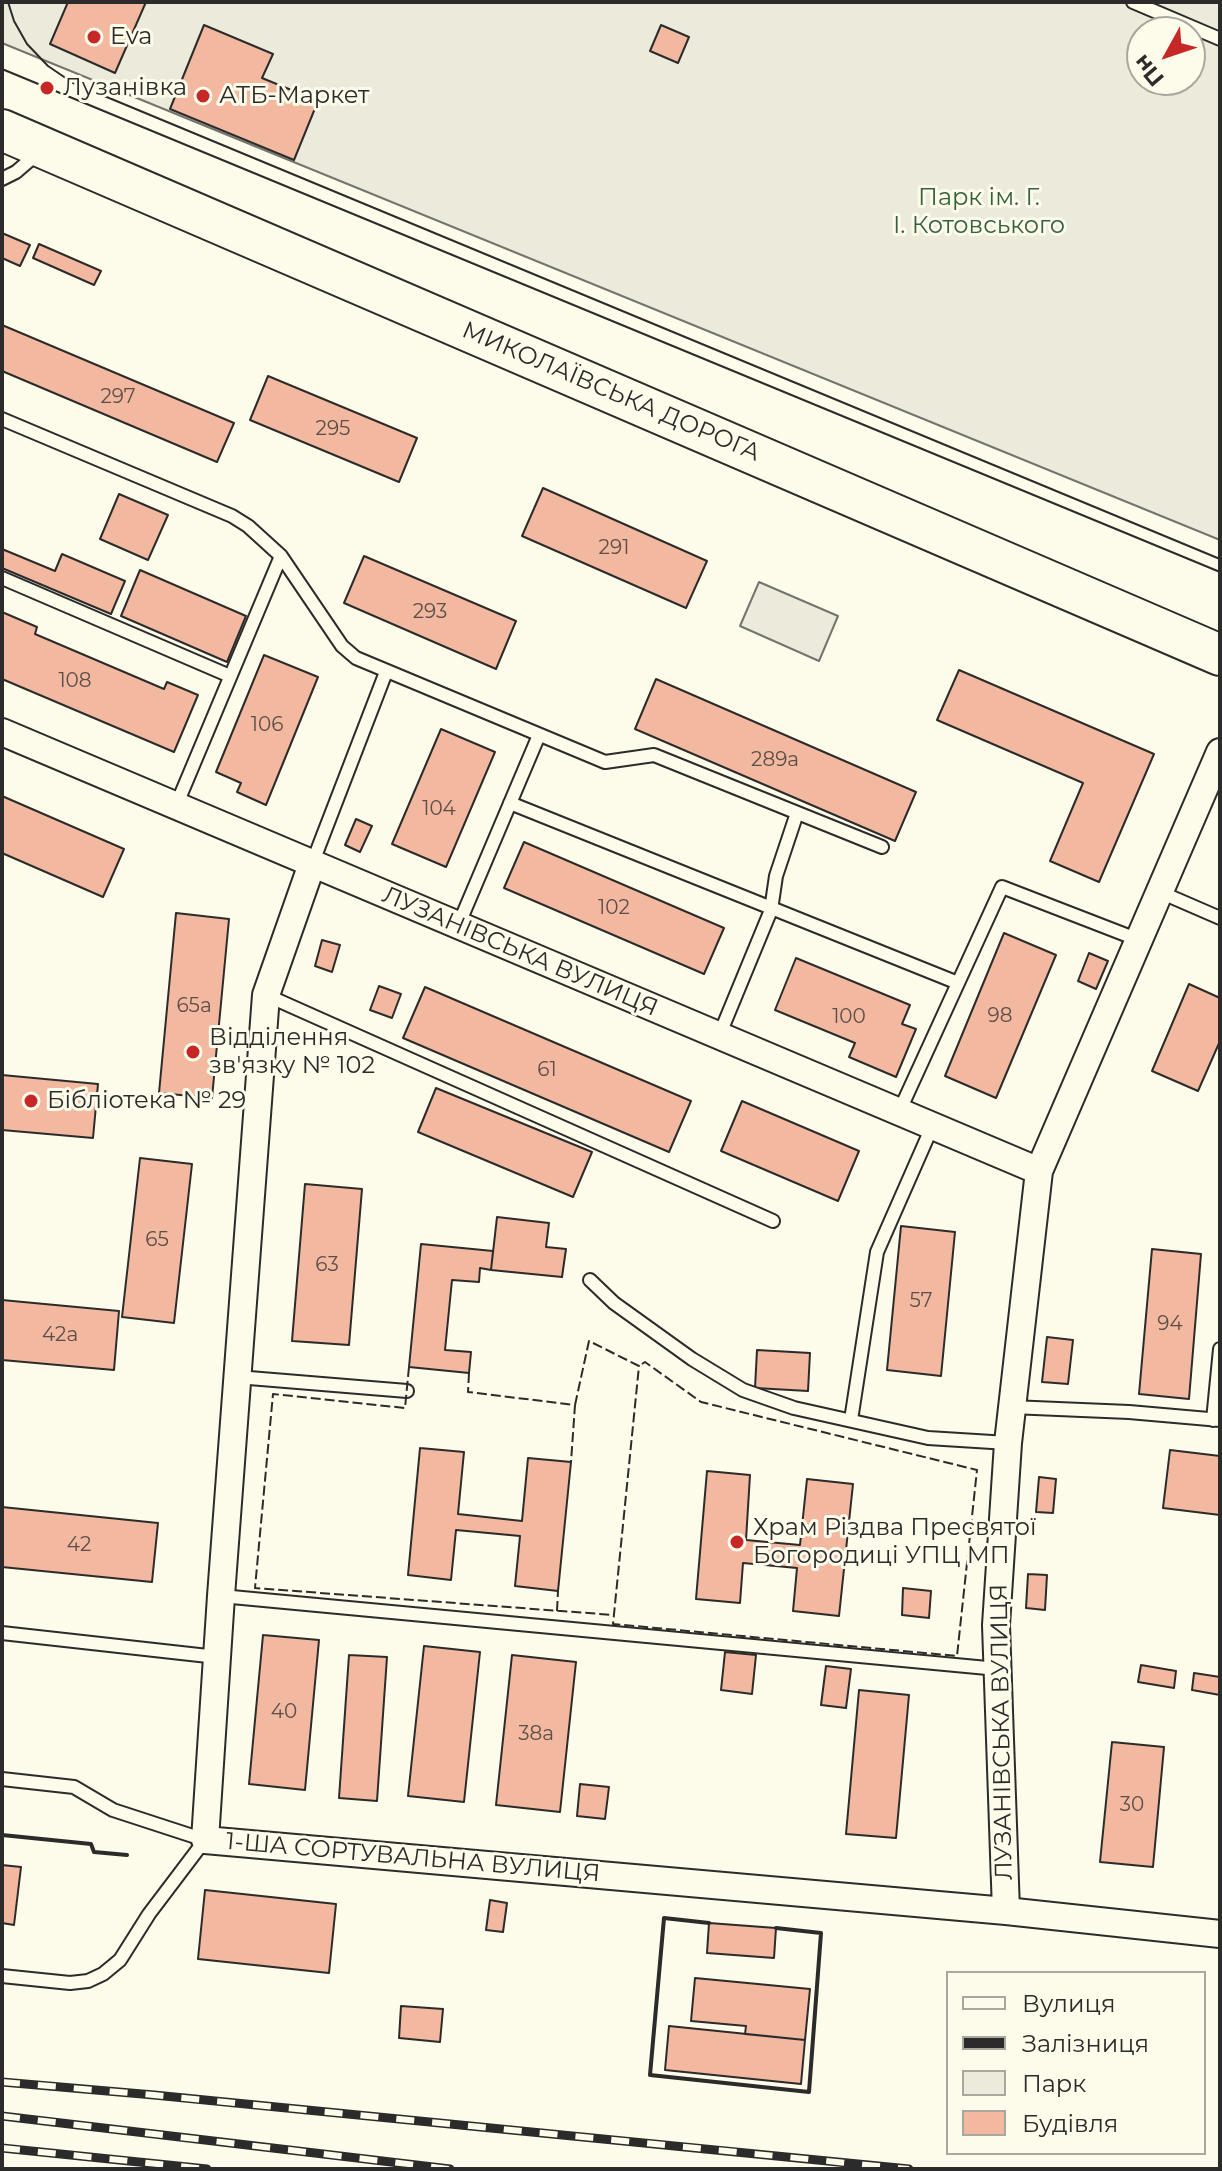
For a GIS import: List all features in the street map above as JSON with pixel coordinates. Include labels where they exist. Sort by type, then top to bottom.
[{"type":"main road","name":"МИКОЛАЇВСЬКА ДОРОГА","points":[[2,130],[1218,649]]},
{"type":"street","name":"ЛУЗАНІВСЬКА ВУЛИЦЯ","points":[[2,732],[1039,1171]]},
{"type":"street","name":"ЛУЗАНІВСЬКА ВУЛИЦЯ","points":[[1006,1911],[996,1625],[1011,1407],[1039,1171],[1220,752]]},
{"type":"street","name":"1-ША СОРТУВАЛЬНА ВУЛИЦЯ","points":[[312,864],[266,995],[205,1840],[1006,1911],[1220,1934]]},
{"type":"lane","points":[[1133,2],[1220,39]]},
{"type":"lane","points":[[2,179],[16,172],[43,148]]},
{"type":"lane","points":[[2,419],[232,516],[265,539],[281,556],[342,646],[356,658],[605,762],[654,755],[882,847]]},
{"type":"lane","points":[[176,806],[281,556]]},
{"type":"lane","points":[[2,578],[230,676]]},
{"type":"lane","points":[[312,864],[386,672]]},
{"type":"lane","points":[[458,926],[539,735]]},
{"type":"lane","points":[[510,803],[958,983]]},
{"type":"lane","points":[[719,1036],[771,910],[776,876],[797,813]]},
{"type":"lane","points":[[899,1112],[1002,887],[1139,940]]},
{"type":"lane","points":[[1160,892],[1220,918]]},
{"type":"lane","points":[[266,995],[773,1221]]},
{"type":"lane","points":[[851,1420],[877,1252],[932,1127]]},
{"type":"lane","points":[[590,1280],[614,1303],[692,1359],[743,1390],[794,1408],[928,1438],[1008,1443]]},
{"type":"lane","points":[[1011,1407],[1129,1412],[1217,1420],[1220,1349]]},
{"type":"lane","points":[[237,1377],[407,1391]]},
{"type":"lane","points":[[221,1596],[998,1669]]},
{"type":"lane","points":[[2,1633],[217,1657]]},
{"type":"lane","points":[[2,1779],[74,1787],[113,1810],[205,1840],[149,1914],[120,1960],[103,1974],[88,1981],[70,1983],[2,1976]]},
{"type":"green space","name":"Парк ім. Г. І. Котовського","points":[[2,2],[1220,2],[1220,540],[2,43]]},
{"type":"green space","points":[[759,582],[838,616],[819,661],[740,626]]},
{"type":"building","points":[[68,2],[146,2],[115,73],[50,44]]},
{"type":"building","points":[[204,25],[273,54],[262,78],[318,101],[294,160],[170,109]]},
{"type":"building","points":[[661,25],[689,37],[678,63],[650,51]]},
{"type":"building","points":[[2,233],[30,245],[20,266],[2,258]]},
{"type":"building","points":[[39,244],[101,271],[94,285],[33,258]]},
{"type":"building","points":[[2,325],[234,423],[217,462],[2,371]]},
{"type":"building","points":[[268,376],[417,438],[399,482],[250,420]]},
{"type":"building","points":[[543,488],[707,561],[686,608],[522,536]]},
{"type":"building","points":[[119,494],[168,515],[148,560],[100,539]]},
{"type":"building","points":[[2,549],[55,571],[62,554],[125,581],[111,614],[2,568]]},
{"type":"building","points":[[364,556],[516,621],[496,669],[344,603]]},
{"type":"building","points":[[140,570],[246,616],[227,662],[121,616]]},
{"type":"building","points":[[2,612],[37,627],[35,634],[164,689],[167,682],[198,695],[174,752],[2,679]]},
{"type":"building","points":[[264,655],[318,677],[266,805],[237,792],[241,783],[216,772]]},
{"type":"building","points":[[959,670],[1154,754],[1099,882],[1050,861],[1083,783],[937,720]]},
{"type":"building","points":[[656,679],[916,792],[895,841],[635,729]]},
{"type":"building","points":[[441,729],[495,752],[446,867],[392,844]]},
{"type":"building","points":[[2,796],[124,849],[103,897],[2,853]]},
{"type":"building","points":[[356,819],[372,826],[360,852],[345,845]]},
{"type":"building","points":[[524,842],[724,928],[704,974],[504,888]]},
{"type":"building","points":[[176,913],[229,919],[212,1098],[159,1093]]},
{"type":"building","points":[[1004,933],[1056,955],[996,1098],[945,1076]]},
{"type":"building","points":[[322,940],[340,945],[332,972],[315,966]]},
{"type":"building","points":[[1089,953],[1108,961],[1096,989],[1078,981]]},
{"type":"building","points":[[796,958],[910,1005],[902,1024],[916,1029],[896,1077],[849,1057],[855,1043],[775,1010]]},
{"type":"building","points":[[1189,984],[1220,998],[1220,1041],[1198,1091],[1152,1071]]},
{"type":"building","points":[[379,986],[401,994],[392,1018],[370,1010]]},
{"type":"building","points":[[425,987],[691,1101],[669,1152],[403,1038]]},
{"type":"building","points":[[2,1075],[98,1084],[93,1138],[2,1130]]},
{"type":"building","points":[[436,1088],[592,1152],[573,1197],[418,1132]]},
{"type":"building","points":[[742,1101],[859,1151],[838,1201],[721,1151]]},
{"type":"building","points":[[140,1158],[192,1164],[174,1323],[122,1317]]},
{"type":"building","points":[[305,1184],[362,1189],[349,1345],[292,1341]]},
{"type":"building","points":[[497,1217],[549,1223],[546,1247],[566,1249],[562,1277],[491,1270]]},
{"type":"building","points":[[901,1226],[955,1232],[941,1376],[887,1370]]},
{"type":"building","points":[[421,1244],[493,1251],[491,1270],[480,1268],[479,1282],[452,1280],[445,1350],[471,1352],[469,1373],[409,1367]]},
{"type":"building","points":[[1152,1249],[1201,1254],[1189,1399],[1139,1394]]},
{"type":"building","points":[[2,1300],[119,1311],[114,1370],[2,1360]]},
{"type":"building","points":[[1047,1337],[1073,1340],[1068,1384],[1042,1382]]},
{"type":"building","points":[[757,1350],[810,1353],[808,1391],[755,1388]]},
{"type":"building","points":[[420,1448],[464,1452],[458,1514],[522,1521],[528,1458],[571,1462],[558,1591],[515,1586],[520,1536],[456,1530],[451,1580],[408,1575]]},
{"type":"building","points":[[1170,1450],[1220,1456],[1220,1515],[1163,1508]]},
{"type":"building","name":"Храм Різдва Пресвятої Богородиці УПЦ МП","points":[[707,1471],[750,1475],[746,1540],[800,1545],[807,1479],[853,1484],[839,1616],[793,1611],[797,1568],[743,1563],[740,1603],[696,1599]]},
{"type":"building","points":[[1039,1477],[1056,1479],[1053,1513],[1036,1512]]},
{"type":"building","points":[[2,1507],[158,1523],[152,1582],[2,1567]]},
{"type":"building","points":[[1028,1574],[1047,1575],[1045,1610],[1026,1608]]},
{"type":"building","points":[[903,1588],[931,1591],[929,1618],[902,1615]]},
{"type":"building","points":[[263,1635],[319,1640],[305,1790],[249,1784]]},
{"type":"building","points":[[424,1646],[480,1652],[464,1802],[408,1796]]},
{"type":"building","points":[[725,1652],[756,1655],[752,1694],[721,1690]]},
{"type":"building","points":[[349,1655],[387,1657],[377,1801],[339,1798]]},
{"type":"building","points":[[512,1655],[576,1662],[560,1812],[496,1805]]},
{"type":"building","points":[[1141,1665],[1176,1671],[1174,1688],[1138,1682]]},
{"type":"building","points":[[826,1666],[851,1669],[846,1708],[821,1705]]},
{"type":"building","points":[[1194,1673],[1220,1677],[1220,1695],[1192,1690]]},
{"type":"building","points":[[859,1690],[909,1695],[896,1838],[846,1834]]},
{"type":"building","points":[[1112,1742],[1164,1747],[1153,1867],[1100,1862]]},
{"type":"building","points":[[580,1784],[609,1787],[605,1819],[577,1816]]},
{"type":"building","points":[[2,1865],[21,1867],[14,1925],[2,1923]]},
{"type":"building","points":[[205,1890],[336,1904],[329,1973],[198,1959]]},
{"type":"building","points":[[490,1900],[507,1903],[503,1932],[486,1930]]},
{"type":"building","points":[[709,1923],[776,1928],[774,1958],[707,1953]]},
{"type":"building","points":[[695,1978],[810,1989],[805,2040],[745,2034],[746,2026],[691,2021]]},
{"type":"building","points":[[401,2006],[443,2009],[440,2042],[399,2038]]},
{"type":"building","points":[[669,2026],[805,2040],[801,2084],[665,2070]]},
{"type":"tram line","points":[[8,2],[27,44],[48,66],[73,83],[1220,559]]},
{"type":"tram line","points":[[2,69],[1220,572]]},
{"type":"railway","points":[[2,2082],[909,2169]]},
{"type":"railway","points":[[2,2116],[450,2169]]},
{"type":"railway","points":[[2,2148],[207,2169]]},
{"type":"fence","points":[[575,1405],[589,1341],[639,1366],[613,1624],[957,1656],[977,1470],[701,1402],[645,1362],[639,1366]]},
{"type":"fence","points":[[409,1367],[405,1408],[273,1394],[255,1588],[614,1615]]},
{"type":"fence","points":[[469,1373],[468,1392],[575,1405],[571,1462]]},
{"type":"fence","points":[[557,1611],[558,1591]]},
{"type":"wall","points":[[2,1835],[91,1844],[94,1852],[127,1855]]},
{"type":"wall","points":[[709,1923],[664,1918],[650,2075],[809,2092],[821,1933],[776,1928]]},
{"type":"place","name":"Eva","points":[[94,37]]},
{"type":"place","name":"Лузанівка","points":[[47,88]]},
{"type":"place","name":"АТБ-Маркет","points":[[203,96]]},
{"type":"place","name":"Відділення зв'язку № 102","points":[[193,1052]]},
{"type":"place","name":"Бібліотека № 29","points":[[31,1101]]},
{"type":"place","name":"Храм Різдва Пресвятої Богородиці УПЦ МП","points":[[737,1542]]}]
